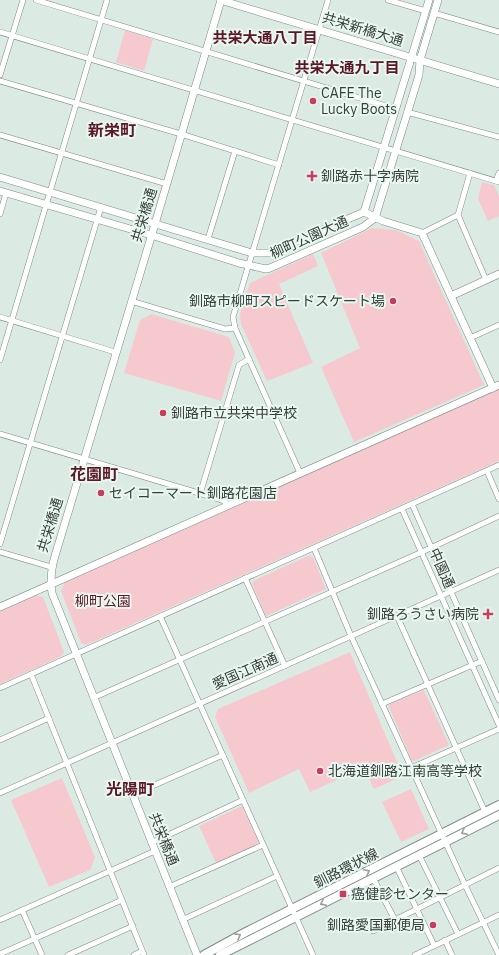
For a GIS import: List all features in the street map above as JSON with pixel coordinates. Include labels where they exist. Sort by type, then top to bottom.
[{"type":"main road","name":"釧路環状線","points":[[204,955],[373,878],[418,855],[485,812],[499,805]]},
{"type":"main road","name":"釧路環状線","points":[[220,955],[294,913],[443,838],[498,817]]},
{"type":"street","points":[[0,75],[23,0]]},
{"type":"street","points":[[36,0],[396,109]]},
{"type":"street","points":[[0,360],[107,0]]},
{"type":"street","name":"共栄新橋大通","points":[[220,0],[499,84]]},
{"type":"street","name":"共栄橋通","points":[[196,955],[75,654],[50,584],[51,567],[167,184],[220,0]]},
{"type":"street","points":[[300,473],[235,328],[234,317],[328,0]]},
{"type":"street","points":[[388,0],[426,11]]},
{"type":"street","name":"柳町公園大通","points":[[0,177],[252,253],[269,253],[364,212],[429,0]]},
{"type":"street","points":[[376,218],[419,75],[420,60],[438,0]]},
{"type":"street","points":[[434,13],[499,32]]},
{"type":"street","points":[[0,32],[498,182],[499,173]]},
{"type":"street","points":[[0,81],[181,134],[279,165]]},
{"type":"street","points":[[407,112],[499,137]]},
{"type":"street","points":[[0,135],[167,184]]},
{"type":"street","points":[[208,240],[235,151]]},
{"type":"street","points":[[470,173],[458,215],[486,280]]},
{"type":"street","points":[[0,214],[3,192]]},
{"type":"street","name":"柳町公園大通","points":[[3,192],[266,269],[363,227],[376,218]]},
{"type":"street","points":[[0,544],[101,207]]},
{"type":"street","points":[[364,212],[376,218],[422,233],[458,215]]},
{"type":"street","points":[[0,607],[496,386],[470,338],[422,233]]},
{"type":"street","points":[[451,296],[499,274]]},
{"type":"street","points":[[131,301],[225,329],[235,328]]},
{"type":"street","points":[[0,317],[116,352]]},
{"type":"street","points":[[470,338],[499,325]]},
{"type":"street","points":[[200,494],[239,365],[249,359]]},
{"type":"street","points":[[0,434],[222,500],[229,505]]},
{"type":"street","points":[[0,688],[499,465]]},
{"type":"street","points":[[487,471],[499,499]]},
{"type":"street","name":"中園通","points":[[412,504],[499,700]]},
{"type":"street","name":"中園通","points":[[402,508],[499,725]]},
{"type":"street","points":[[93,698],[432,548],[499,516]]},
{"type":"street","points":[[314,548],[351,636],[443,838],[499,955]]},
{"type":"street","points":[[0,552],[51,567]]},
{"type":"street","name":"愛国江南通","points":[[0,793],[499,570]]},
{"type":"street","points":[[246,578],[285,666]]},
{"type":"street","points":[[160,616],[312,955]]},
{"type":"street","points":[[397,616],[485,812]]},
{"type":"street","points":[[382,704],[482,661]]},
{"type":"street","points":[[31,674],[143,953],[134,955]]},
{"type":"street","points":[[0,740],[49,718]]},
{"type":"street","points":[[411,768],[499,729]]},
{"type":"street","points":[[132,795],[223,755]]},
{"type":"street","points":[[151,843],[243,800]]},
{"type":"street","points":[[169,888],[263,845]]},
{"type":"street","points":[[0,920],[155,851]]},
{"type":"street","points":[[418,855],[458,934]]},
{"type":"street","points":[[396,866],[434,945]]},
{"type":"street","points":[[373,931],[499,868]]},
{"type":"street","points":[[182,920],[277,876]]},
{"type":"street","points":[[373,878],[395,920]]},
{"type":"street","points":[[0,954],[122,900]]},
{"type":"street","points":[[22,910],[42,955]]},
{"type":"street","points":[[415,955],[499,915]]},
{"type":"street","points":[[68,955],[133,926]]},
{"type":"street","points":[[445,940],[452,955]]},
{"type":"green space","points":[[125,30],[153,39],[144,71],[116,62]]},
{"type":"green space","points":[[482,182],[494,185],[499,196],[499,216],[488,221],[478,199]]},
{"type":"green space","name":"釧路市柳町スピードスケート場","points":[[372,228],[396,230],[419,241],[484,385],[354,442],[321,367],[360,348],[321,253]]},
{"type":"green space","points":[[313,254],[318,266],[279,284],[313,363],[267,381],[241,324],[240,314],[250,283]]},
{"type":"green space","points":[[151,314],[229,337],[235,353],[221,401],[124,373],[140,320]]},
{"type":"green space","name":"柳町公園","points":[[499,389],[499,461],[86,645],[81,643],[61,591],[65,582]]},
{"type":"green space","points":[[308,556],[313,557],[326,589],[266,616],[252,584],[253,581]]},
{"type":"green space","name":"柳町公園","points":[[35,595],[43,597],[64,652],[60,657],[0,684],[0,611]]},
{"type":"green space","points":[[350,652],[403,776],[374,789],[364,768],[310,792],[299,769],[249,793],[215,717],[218,709]]},
{"type":"green space","points":[[424,690],[449,745],[414,761],[411,759],[389,707],[390,704]]},
{"type":"green space","points":[[62,778],[95,857],[90,870],[49,887],[11,800]]},
{"type":"green space","points":[[411,789],[429,829],[401,842],[382,802]]},
{"type":"green space","points":[[242,806],[258,841],[256,846],[216,863],[199,826]]},
{"type":"place","name":"CAFE The Lucky Boots","points":[[313,101]]},
{"type":"place","name":"釧路赤十字病院","points":[[312,176]]},
{"type":"place","name":"釧路市柳町スピードスケート場","points":[[393,301]]},
{"type":"place","name":"釧路市立共栄中学校","points":[[163,413]]},
{"type":"place","name":"セイコーマート釧路花園店","points":[[101,493]]},
{"type":"place","name":"釧路ろうさい病院","points":[[488,614]]},
{"type":"place","name":"北海道釧路江南高等学校","points":[[320,771]]},
{"type":"place","name":"癌健診センター","points":[[343,894]]},
{"type":"place","name":"釧路愛国郵便局","points":[[433,925]]},
{"type":"district","name":"共栄大通八丁目","points":[[265,38]]},
{"type":"district","name":"共栄大通九丁目","points":[[347,68]]},
{"type":"district","name":"新栄町","points":[[112,130]]},
{"type":"district","name":"花園町","points":[[94,474]]},
{"type":"district","name":"光陽町","points":[[130,789]]}]
